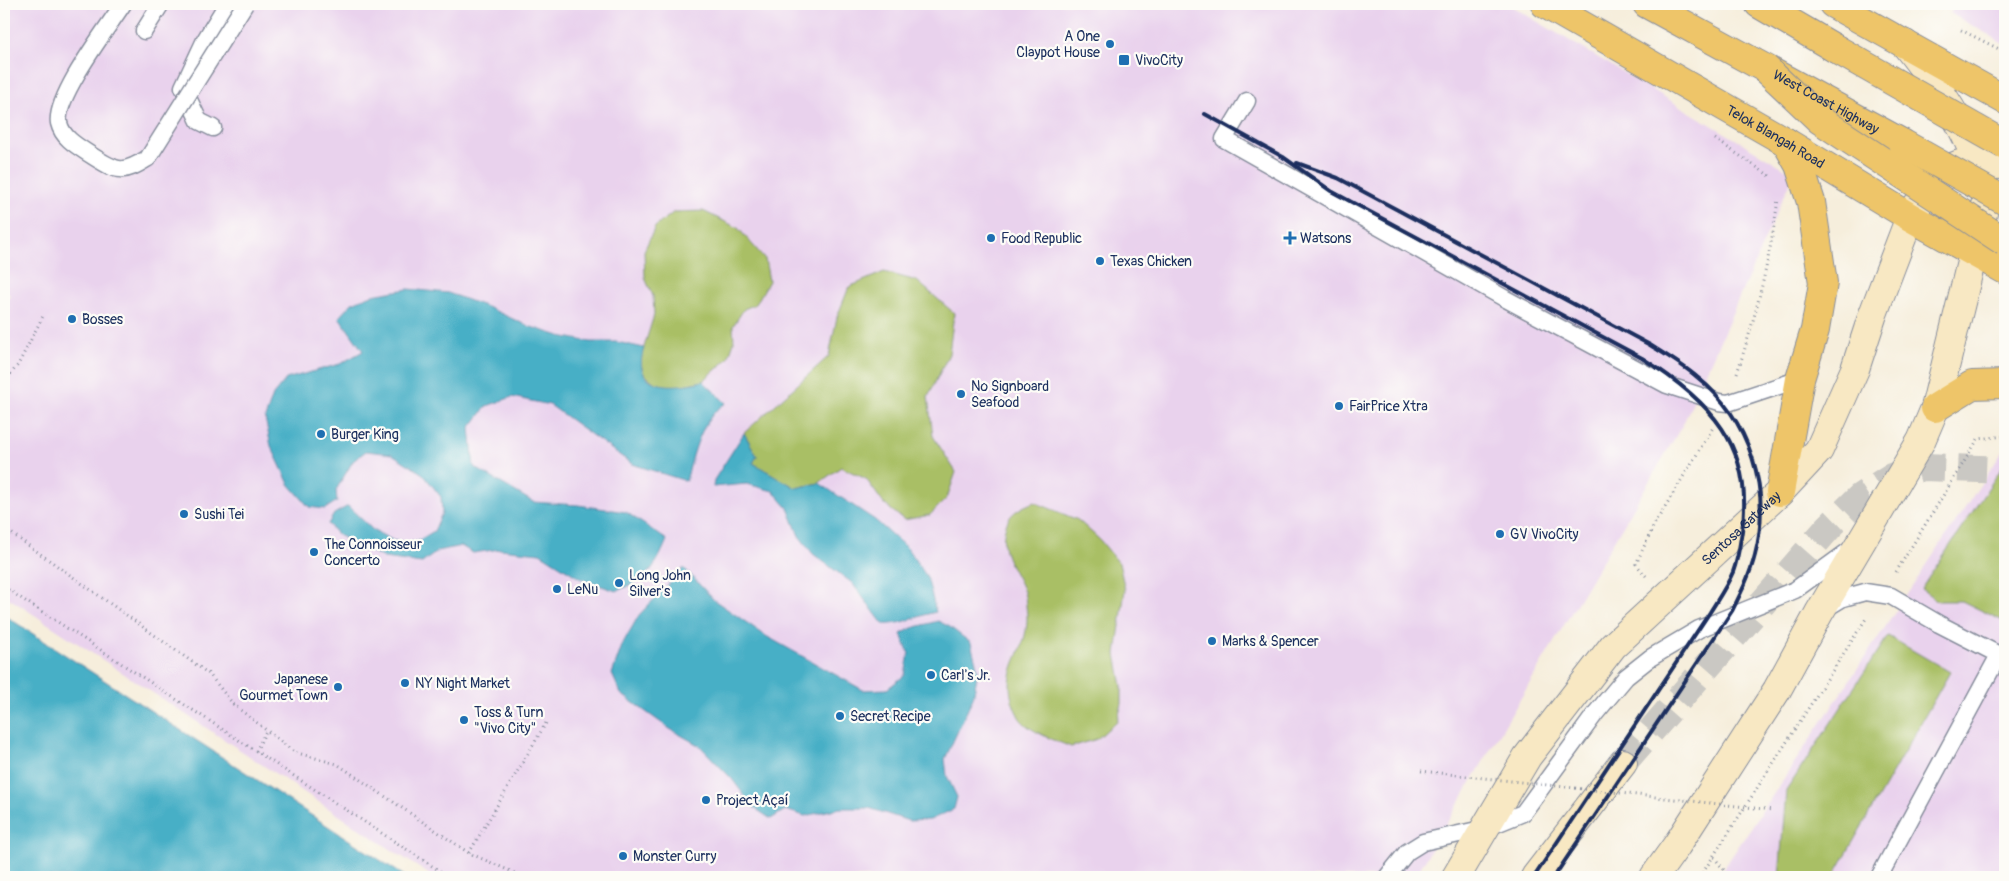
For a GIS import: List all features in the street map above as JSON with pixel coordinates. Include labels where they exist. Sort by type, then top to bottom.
[{"type":"main road","name":"Telok Blangah Road","points":[[1545,4],[2005,270]]},
{"type":"main road","name":"West Coast Highway","points":[[1647,4],[2005,201]]},
{"type":"main road","points":[[1759,4],[2005,145]]},
{"type":"main road","points":[[1833,4],[2005,100]]},
{"type":"main road","points":[[1654,877],[1678,845],[1777,690],[1819,613],[1864,540],[1921,440],[1935,408],[1987,197],[1978,163],[1962,128],[1938,86],[1905,44]]},
{"type":"main road","points":[[1765,68],[1820,120],[2005,242]]},
{"type":"main road","points":[[1780,492],[1800,379],[1815,330],[1823,283],[1811,202],[1799,165],[1786,142]]},
{"type":"main road","name":"Sentosa Gateway","points":[[1456,877],[1527,757],[1613,646],[1780,492],[1819,450],[1855,369],[1873,314],[1910,216],[1935,177],[1945,170],[1960,164],[2005,165]]},
{"type":"main road","points":[[1935,408],[1972,385],[2005,384]]},
{"type":"main road","points":[[1535,877],[1623,763]]},
{"type":"lane","points":[[123,4],[77,74],[62,101],[59,123],[69,140],[114,169],[131,168],[148,158],[245,4]]},
{"type":"lane","points":[[144,31],[161,4]]},
{"type":"lane","points":[[213,128],[199,121],[182,88],[206,40],[227,4]]},
{"type":"lane","points":[[1247,101],[1224,138],[1225,140],[1504,298],[1667,385],[1719,402],[1728,403],[1800,379]]},
{"type":"lane","points":[[1387,877],[1407,852],[1423,842],[1486,828],[1523,813],[1595,714],[1626,677],[1650,658],[1699,629],[1795,590],[1864,540]]},
{"type":"lane","points":[[1819,613],[1843,598],[1865,592],[1891,596],[1939,624],[2002,656],[1879,877]]},
{"type":"path","points":[[1961,30],[2005,52]]},
{"type":"path","points":[[1708,134],[1772,177]]},
{"type":"path","points":[[4,382],[18,365],[44,314]]},
{"type":"path","points":[[1700,877],[1881,595],[1978,438],[2005,436]]},
{"type":"path","points":[[4,528],[209,674],[233,704],[294,752],[337,764],[469,853],[524,877]]},
{"type":"path","points":[[4,587],[449,877]]},
{"type":"path","points":[[469,853],[546,723]]},
{"type":"path","points":[[256,751],[266,731]]},
{"type":"path","points":[[1422,772],[1773,810]]},
{"type":"path","points":[[1714,857],[1729,877]]},
{"type":"shaded area","points":[[4,4],[1508,4],[1794,174],[1683,424],[1415,877],[433,877],[4,595],[4,304],[10,295],[4,290]]},
{"type":"shaded area","points":[[1955,4],[2005,4],[2005,44],[1950,13]]},
{"type":"shaded area","points":[[2003,451],[2005,451],[2005,877],[1718,877]]},
{"type":"green space","points":[[703,211],[738,228],[765,259],[769,281],[756,304],[744,309],[733,326],[734,342],[728,359],[703,381],[671,387],[655,383],[643,373],[640,360],[654,315],[653,296],[645,278],[644,251],[655,227],[674,212]]},
{"type":"green space","points":[[884,272],[917,281],[954,313],[949,354],[928,397],[933,436],[956,472],[947,498],[930,515],[904,520],[884,504],[866,479],[841,467],[819,483],[796,488],[753,463],[757,456],[744,433],[829,356],[837,317],[849,287]]},
{"type":"green space","points":[[2005,463],[2005,622],[1962,601],[1938,601],[1921,589]]},
{"type":"green space","points":[[1034,502],[1078,520],[1100,540],[1119,563],[1125,590],[1116,654],[1122,686],[1122,704],[1117,721],[1097,739],[1071,747],[1029,727],[1019,717],[1012,701],[1011,675],[1023,642],[1027,615],[1024,592],[1005,552],[1004,535],[1008,520],[1013,513]]},
{"type":"green space","points":[[1888,636],[1950,672],[1833,877],[1779,877],[1786,791]]},
{"type":"water","points":[[408,289],[448,293],[487,307],[528,326],[560,336],[591,342],[617,342],[644,348],[641,362],[644,373],[649,380],[658,384],[669,385],[703,381],[726,403],[717,410],[704,428],[695,449],[686,481],[632,464],[550,405],[512,397],[487,406],[470,428],[474,467],[533,502],[578,505],[626,512],[667,540],[653,567],[642,578],[616,591],[581,579],[540,553],[500,549],[473,553],[461,546],[438,551],[422,563],[384,558],[338,535],[328,524],[334,514],[348,506],[373,530],[394,541],[416,542],[434,531],[442,513],[441,497],[423,474],[392,454],[366,451],[353,461],[336,490],[337,501],[325,509],[309,507],[289,484],[271,446],[265,418],[273,395],[286,379],[340,364],[363,351],[339,317],[352,303],[372,295]]},
{"type":"water","points":[[744,433],[757,456],[753,463],[796,488],[819,483],[875,520],[907,548],[927,577],[936,612],[903,622],[883,624],[852,583],[813,554],[799,536],[788,508],[773,491],[747,484],[713,487],[714,480]]},
{"type":"water","points":[[684,568],[714,600],[766,636],[863,690],[887,689],[905,675],[909,654],[901,634],[912,628],[938,621],[950,627],[971,643],[978,671],[973,698],[945,759],[947,776],[957,797],[954,809],[930,820],[909,821],[869,808],[840,808],[805,816],[785,810],[771,819],[753,807],[732,779],[700,746],[670,729],[621,694],[612,674],[623,643],[639,615]]},
{"type":"water","points":[[4,615],[406,877],[4,877]]},
{"type":"tunnel","points":[[1623,763],[1829,527],[1860,497],[1891,477],[1923,467],[2005,470]]},
{"type":"railway","points":[[1205,114],[1283,157],[1331,191],[1642,358],[1688,391],[1707,409],[1722,428],[1734,450],[1741,474],[1744,501],[1740,546],[1731,577],[1710,612],[1534,877]]},
{"type":"railway","points":[[1297,163],[1338,178],[1650,345],[1674,360],[1697,377],[1731,413],[1752,457],[1758,481],[1761,506],[1760,530],[1753,562],[1742,591],[1732,611],[1554,877]]},
{"type":"place","name":"A One Claypot House","points":[[1110,44]]},
{"type":"place","name":"VivoCity","points":[[1124,60]]},
{"type":"place","name":"Food Republic","points":[[991,238]]},
{"type":"place","name":"Watsons","points":[[1290,238]]},
{"type":"place","name":"Texas Chicken","points":[[1100,261]]},
{"type":"place","name":"Bosses","points":[[72,319]]},
{"type":"place","name":"No Signboard Seafood","points":[[961,394]]},
{"type":"place","name":"FairPrice Xtra","points":[[1339,406]]},
{"type":"place","name":"Burger King","points":[[321,434]]},
{"type":"place","name":"Sushi Tei","points":[[184,514]]},
{"type":"place","name":"GV VivoCity","points":[[1500,534]]},
{"type":"place","name":"The Connoisseur Concerto","points":[[314,552]]},
{"type":"place","name":"Long John Silver's","points":[[619,583]]},
{"type":"place","name":"LeNu","points":[[557,589]]},
{"type":"place","name":"Marks & Spencer","points":[[1212,641]]},
{"type":"place","name":"Carl's Jr.","points":[[931,675]]},
{"type":"place","name":"NY Night Market","points":[[405,683]]},
{"type":"place","name":"Japanese Gourmet Town","points":[[338,687]]},
{"type":"place","name":"Secret Recipe","points":[[840,716]]},
{"type":"place","name":"Toss & Turn \"Vivo City\"","points":[[464,720]]},
{"type":"place","name":"Project Açaí","points":[[706,800]]},
{"type":"place","name":"Monster Curry","points":[[623,856]]}]
